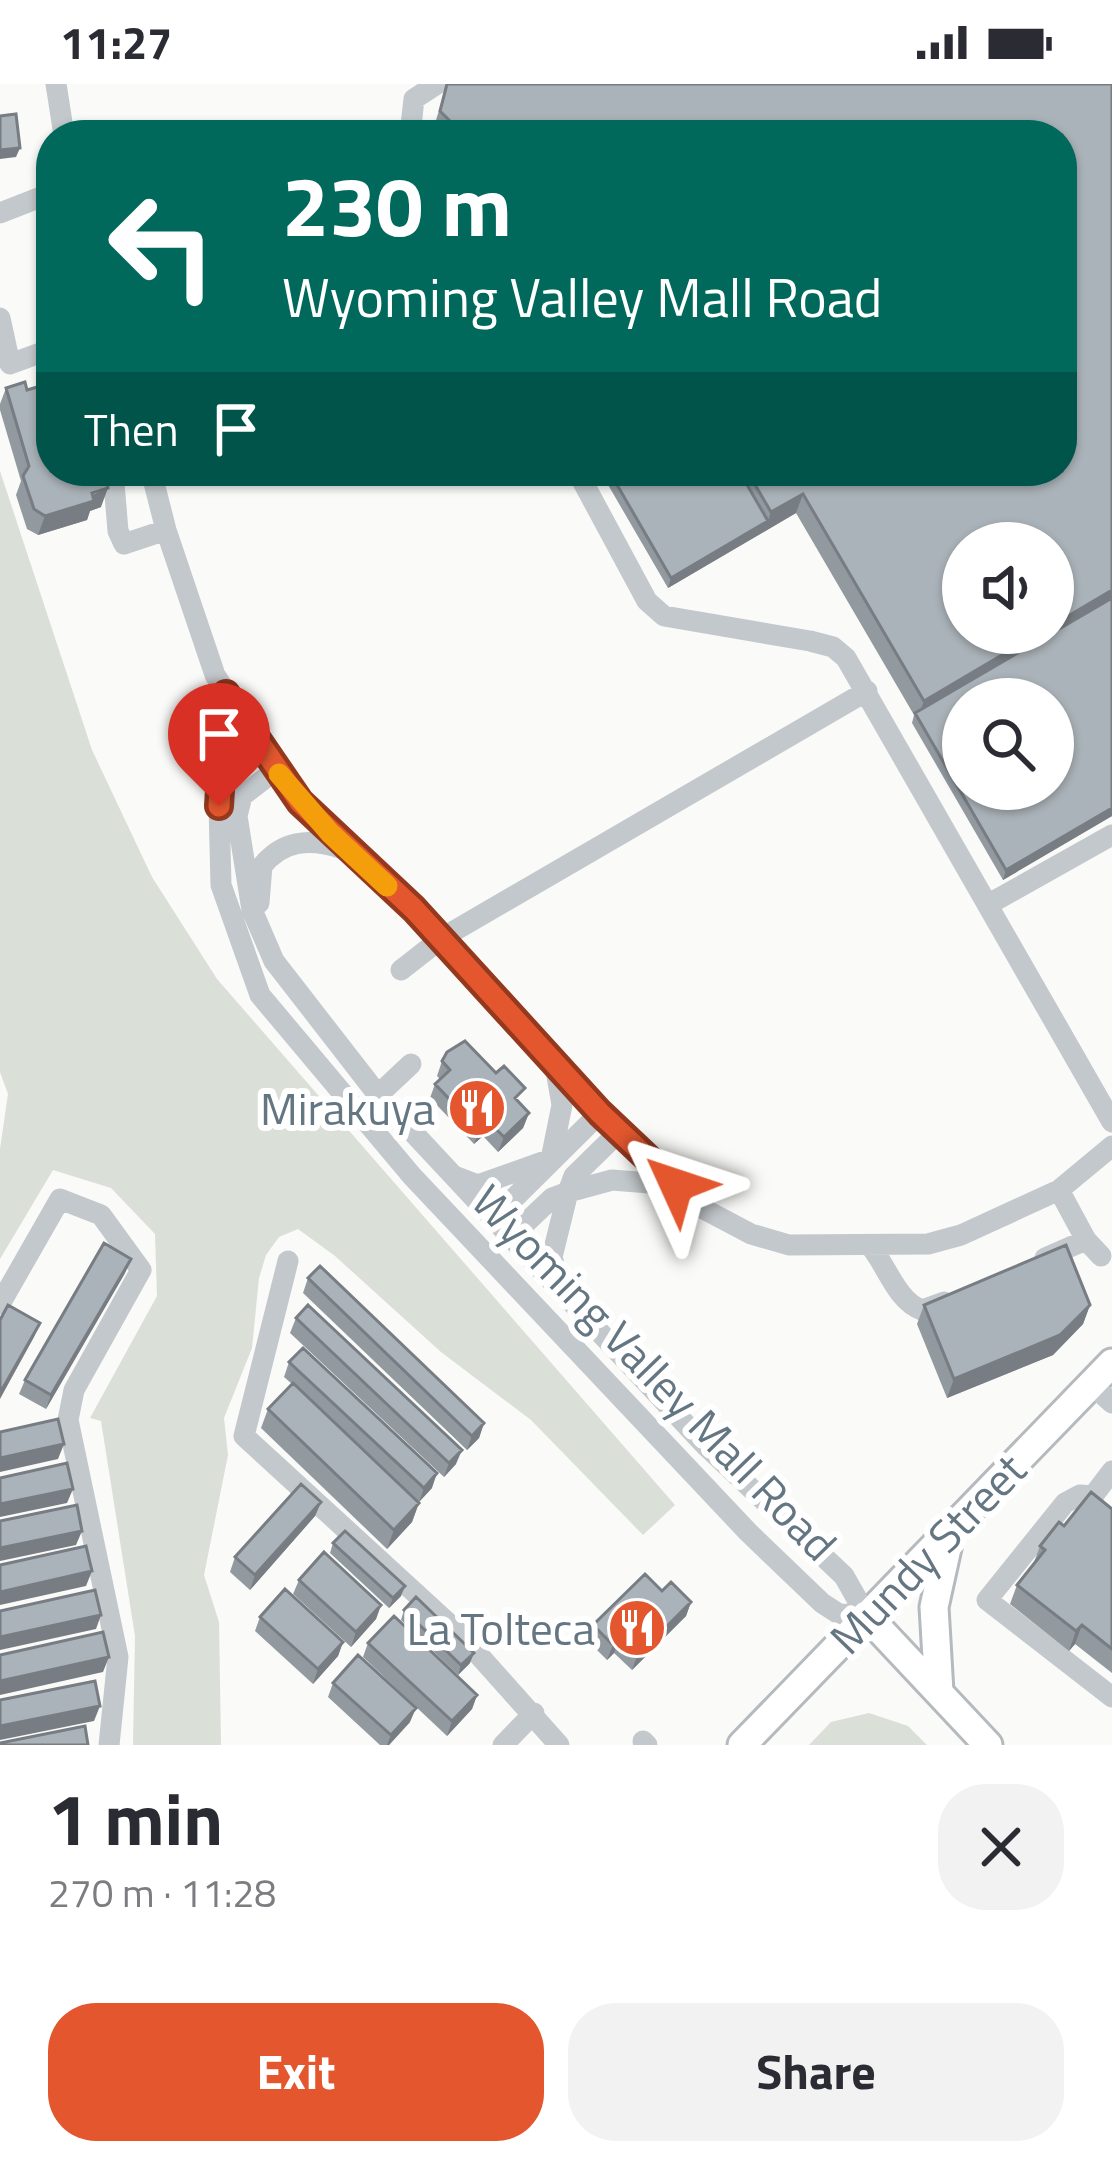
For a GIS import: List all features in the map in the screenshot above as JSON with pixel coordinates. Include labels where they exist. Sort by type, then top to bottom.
[{"type":"main road","name":"Mundy Street","points":[[742,1745],[952,1527],[1101,1394],[1112,1363]]},
{"type":"main road","points":[[939,1692],[934,1606],[952,1527]]},
{"type":"main road","points":[[866,1615],[988,1745]]},
{"type":"lane","points":[[56,84],[62,120]]},
{"type":"lane","points":[[412,120],[414,99],[437,84]]},
{"type":"lane","points":[[0,213],[36,199]]},
{"type":"lane","points":[[0,318],[10,364],[36,354]]},
{"type":"lane","points":[[114,486],[118,531],[124,544],[166,530]]},
{"type":"lane","name":"Wyoming Valley Mall Road","points":[[156,486],[215,675],[300,802],[442,938],[600,1113],[698,1206],[762,1238],[812,1247],[928,1244],[961,1235],[1059,1190],[1112,1146]]},
{"type":"lane","points":[[585,486],[647,601],[664,616],[833,647],[867,691],[1112,1122]]},
{"type":"lane","points":[[401,970],[442,938],[867,691]]},
{"type":"lane","name":"Wyoming Valley Mall Road","points":[[226,694],[219,806],[221,885],[260,995],[412,1176],[748,1532],[822,1603],[839,1614],[866,1615]]},
{"type":"lane","points":[[274,961],[252,910],[237,815],[242,796],[276,770]]},
{"type":"lane","points":[[989,904],[1112,835]]},
{"type":"lane","points":[[274,961],[258,900],[262,866],[283,848],[312,840],[347,850]]},
{"type":"lane","name":"Wyoming Valley Mall Road","points":[[274,961],[377,1095],[705,1445],[844,1576],[866,1615]]},
{"type":"lane","points":[[551,1159],[562,1105],[554,1059]]},
{"type":"lane","points":[[377,1095],[411,1064]]},
{"type":"lane","points":[[494,1219],[600,1113]]},
{"type":"lane","points":[[568,1300],[556,1280],[552,1257],[568,1192],[574,1176],[619,1132]]},
{"type":"lane","points":[[444,1166],[461,1181],[478,1185],[551,1159]]},
{"type":"lane","points":[[511,1238],[552,1198],[568,1192],[612,1180],[676,1185]]},
{"type":"lane","points":[[1021,1268],[1094,1248],[1059,1190]]},
{"type":"lane","points":[[0,1304],[60,1199],[101,1215],[141,1270],[74,1390],[68,1420],[118,1657],[109,1745]]},
{"type":"lane","points":[[871,1247],[912,1306],[922,1310],[955,1297]]},
{"type":"lane","points":[[288,1261],[244,1436],[460,1634],[559,1745]]},
{"type":"lane","points":[[1106,1519],[1096,1510],[1094,1496],[1112,1471]]},
{"type":"lane","points":[[1094,1496],[1065,1503],[987,1600],[1112,1697]]},
{"type":"lane","points":[[503,1745],[534,1712]]},
{"type":"shaded area","points":[[0,471],[92,750],[152,877],[217,979],[675,1505],[643,1535],[531,1420],[441,1352],[335,1256],[298,1229],[279,1237],[266,1255],[259,1278],[252,1348],[224,1418],[228,1455],[204,1575],[219,1622],[221,1745],[133,1745],[135,1636],[101,1421],[90,1418],[157,1296],[155,1234],[111,1188],[53,1170],[0,1259],[0,1149],[8,1094],[0,1072]]},
{"type":"shaded area","points":[[869,1713],[908,1726],[927,1745],[809,1745],[831,1722]]},
{"type":"building","points":[[447,84],[1112,84],[1112,590],[1074,613],[1074,522],[942,522],[942,654],[1003,654],[963,678],[942,678],[942,690],[924,701],[803,494],[771,512],[756,486],[1077,486],[1077,120],[449,120],[440,111]]},
{"type":"building","points":[[16,114],[20,148],[0,150],[0,116]]},
{"type":"building","points":[[25,382],[27,390],[36,387],[36,486],[108,486],[92,493],[94,501],[45,516],[34,509],[23,476],[29,466],[6,388]]},
{"type":"building","points":[[618,486],[748,486],[768,521],[671,578]]},
{"type":"building","points":[[1112,598],[1112,808],[1006,870],[971,810],[1074,810],[1074,678],[975,678],[1016,654],[1074,654],[1074,620]]},
{"type":"building","points":[[942,697],[942,760],[915,713]]},
{"type":"building","name":"Mirakuya","points":[[465,1041],[496,1073],[504,1066],[525,1088],[515,1098],[529,1113],[504,1137],[488,1121],[479,1130],[435,1084],[450,1070],[442,1061],[447,1052]]},
{"type":"building","points":[[104,1243],[131,1259],[51,1395],[25,1380]]},
{"type":"building","points":[[1066,1245],[1090,1305],[1060,1335],[954,1379],[924,1305]]},
{"type":"building","points":[[320,1266],[484,1423],[472,1436],[308,1278]]},
{"type":"building","points":[[8,1305],[40,1323],[0,1393],[0,1320]]},
{"type":"building","points":[[308,1305],[462,1450],[449,1463],[296,1318]]},
{"type":"building","points":[[303,1348],[437,1473],[424,1488],[289,1362]]},
{"type":"building","points":[[293,1383],[419,1503],[394,1530],[268,1409]]},
{"type":"building","points":[[58,1419],[64,1444],[0,1458],[0,1432]]},
{"type":"building","points":[[67,1463],[73,1489],[0,1504],[0,1478]]},
{"type":"building","points":[[301,1484],[321,1502],[255,1575],[235,1557]]},
{"type":"building","points":[[1091,1492],[1112,1509],[1112,1649],[1082,1625],[1076,1631],[1017,1585],[1045,1550],[1040,1546],[1059,1522],[1064,1526]]},
{"type":"building","points":[[77,1505],[82,1531],[0,1548],[0,1521]]},
{"type":"building","points":[[345,1531],[405,1586],[393,1598],[333,1543]]},
{"type":"building","points":[[86,1546],[92,1571],[0,1592],[0,1565]]},
{"type":"building","points":[[324,1552],[381,1605],[356,1632],[299,1580]]},
{"type":"building","name":"La Tolteca","points":[[645,1574],[662,1591],[671,1582],[691,1602],[637,1656],[620,1638],[613,1645],[593,1625]]},
{"type":"building","points":[[285,1589],[343,1642],[318,1669],[260,1617]]},
{"type":"building","points":[[95,1590],[101,1615],[0,1637],[0,1611]]},
{"type":"building","points":[[416,1597],[474,1653],[461,1665],[404,1610]]},
{"type":"building","points":[[394,1616],[477,1695],[452,1721],[368,1643]]},
{"type":"building","points":[[103,1632],[109,1657],[0,1681],[0,1655]]},
{"type":"building","points":[[358,1655],[416,1708],[391,1735],[333,1683]]},
{"type":"building","points":[[95,1681],[100,1706],[0,1726],[0,1700]]},
{"type":"building","points":[[85,1726],[88,1745],[0,1745],[0,1743]]},
{"type":"slow traffic","points":[[279,774],[300,802],[387,886]]},
{"type":"place","name":"Mirakuya","points":[[477,1108]]},
{"type":"place","name":"La Tolteca","points":[[637,1628]]},
{"type":"route","points":[[219,806],[226,694],[300,802],[414,909],[600,1113],[676,1185]]}]
